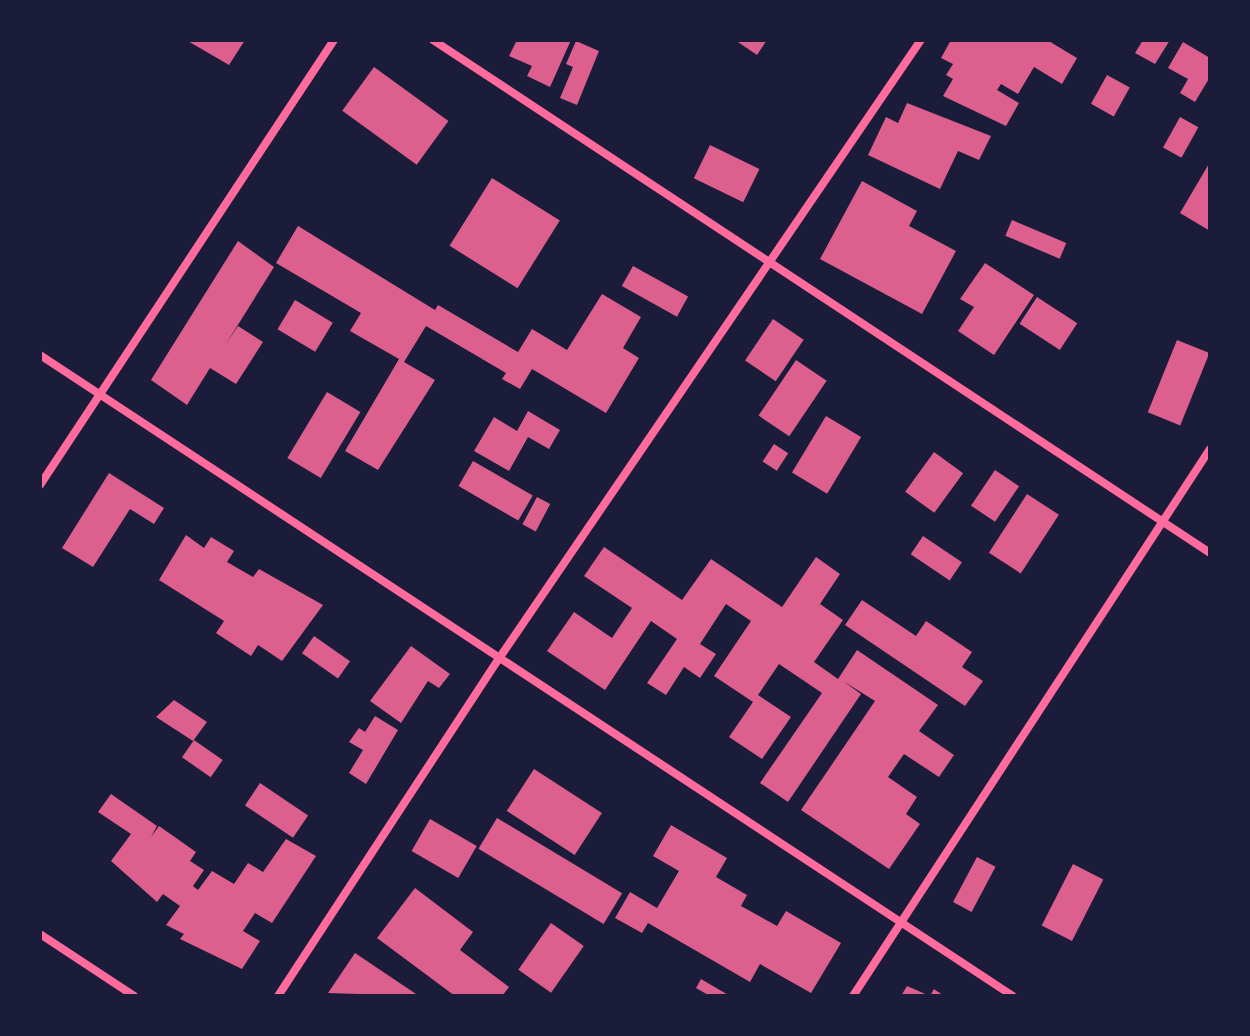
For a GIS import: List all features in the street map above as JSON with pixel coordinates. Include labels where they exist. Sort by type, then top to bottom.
[{"type":"street","points":[[40,485],[334,40]]},
{"type":"street","points":[[433,40],[771,260],[1210,553]]},
{"type":"street","points":[[278,996],[498,660],[921,40]]},
{"type":"street","points":[[40,355],[498,660],[1013,996]]},
{"type":"street","points":[[853,996],[1210,449]]},
{"type":"street","points":[[40,934],[134,996]]},
{"type":"building","points":[[186,40],[245,40],[229,65]]},
{"type":"building","points":[[517,40],[571,40],[550,87],[527,76],[532,66],[509,56]]},
{"type":"building","points":[[735,40],[767,40],[757,55]]},
{"type":"building","points":[[951,40],[1047,40],[1077,58],[1062,84],[1034,67],[1018,94],[1001,84],[997,90],[1019,103],[1006,126],[943,96],[953,79],[946,75],[953,64],[941,58]]},
{"type":"building","points":[[1143,40],[1170,40],[1155,64],[1135,53]]},
{"type":"building","points":[[576,41],[599,51],[577,105],[560,98],[573,67],[566,64]]},
{"type":"building","points":[[1183,42],[1210,58],[1210,77],[1195,102],[1180,93],[1188,79],[1168,68]]},
{"type":"building","points":[[374,67],[448,121],[417,165],[342,111]]},
{"type":"building","points":[[1107,75],[1130,88],[1114,116],[1091,104]]},
{"type":"building","points":[[907,103],[991,136],[979,160],[958,151],[940,189],[868,155],[886,117],[898,123]]},
{"type":"building","points":[[1180,117],[1198,127],[1181,158],[1163,148]]},
{"type":"building","points":[[710,145],[759,169],[743,202],[694,178]]},
{"type":"building","points":[[1210,162],[1210,231],[1180,213]]},
{"type":"building","points":[[492,178],[560,220],[517,288],[450,246]]},
{"type":"building","points":[[862,181],[917,211],[909,226],[956,251],[922,314],[820,259]]},
{"type":"building","points":[[1012,220],[1066,243],[1060,259],[1005,236]]},
{"type":"building","points":[[298,226],[435,310],[438,305],[518,352],[532,329],[567,350],[602,294],[641,317],[623,348],[639,358],[606,413],[532,369],[520,389],[502,379],[506,373],[426,326],[404,362],[435,380],[378,470],[345,451],[399,359],[350,331],[361,313],[276,263]]},
{"type":"building","points":[[238,241],[274,267],[226,344],[238,326],[263,342],[236,384],[210,368],[187,405],[151,380]]},
{"type":"building","points":[[985,263],[1034,295],[994,355],[958,331],[974,307],[960,299]]},
{"type":"building","points":[[633,266],[688,297],[677,317],[622,286]]},
{"type":"building","points":[[1037,297],[1077,323],[1060,350],[1020,324]]},
{"type":"building","points":[[295,300],[333,323],[315,352],[277,329]]},
{"type":"building","points":[[773,319],[804,340],[776,381],[745,360]]},
{"type":"building","points":[[1177,340],[1209,353],[1180,425],[1148,412]]},
{"type":"building","points":[[796,360],[827,381],[789,436],[759,416]]},
{"type":"building","points":[[327,392],[360,412],[321,478],[287,458]]},
{"type":"building","points":[[528,411],[560,430],[549,449],[528,437],[509,471],[474,451],[494,417],[517,431]]},
{"type":"building","points":[[826,416],[861,437],[827,494],[792,473]]},
{"type":"building","points":[[774,444],[788,453],[777,471],[763,462]]},
{"type":"building","points":[[934,452],[963,473],[934,513],[905,492]]},
{"type":"building","points":[[473,461],[533,496],[518,521],[458,486]]},
{"type":"building","points":[[995,470],[1019,486],[995,522],[971,506]]},
{"type":"building","points":[[109,473],[164,508],[154,524],[130,509],[93,567],[62,548]]},
{"type":"building","points":[[1027,494],[1059,515],[1021,573],[989,553]]},
{"type":"building","points":[[537,497],[550,504],[536,531],[522,524]]},
{"type":"building","points":[[186,535],[204,548],[211,537],[234,551],[227,562],[253,577],[259,569],[323,605],[282,661],[258,645],[251,656],[216,633],[224,621],[159,580]]},
{"type":"building","points":[[923,536],[962,562],[950,581],[911,554]]},
{"type":"building","points":[[604,547],[682,600],[711,559],[782,607],[816,557],[840,574],[820,604],[843,620],[814,662],[838,679],[857,650],[938,705],[919,731],[954,755],[939,777],[904,754],[888,777],[917,797],[906,814],[920,824],[889,869],[801,810],[875,701],[843,681],[861,694],[788,802],[760,783],[822,693],[779,664],[758,695],[791,717],[762,759],[729,737],[753,702],[714,676],[751,621],[726,604],[700,644],[716,654],[700,678],[684,667],[666,695],[647,683],[677,639],[651,621],[605,690],[547,651],[574,612],[612,638],[632,608],[584,576]]},
{"type":"building","points":[[862,600],[916,636],[926,621],[972,652],[962,667],[983,681],[965,706],[845,625]]},
{"type":"building","points":[[314,636],[350,661],[338,678],[302,653]]},
{"type":"building","points":[[411,646],[450,674],[439,688],[428,681],[401,723],[370,701]]},
{"type":"building","points":[[174,700],[207,722],[193,741],[156,717]]},
{"type":"building","points":[[375,716],[398,730],[366,784],[349,773],[363,750],[349,742],[359,728],[365,732]]},
{"type":"building","points":[[194,740],[223,760],[211,777],[182,757]]},
{"type":"building","points":[[534,769],[602,813],[575,855],[507,811]]},
{"type":"building","points":[[260,783],[308,815],[293,838],[245,805]]},
{"type":"building","points":[[111,794],[157,826],[151,837],[159,826],[196,852],[190,861],[204,870],[193,886],[198,890],[212,871],[234,884],[248,863],[263,872],[286,839],[316,856],[272,923],[255,913],[243,931],[260,941],[242,969],[180,939],[184,934],[166,925],[180,906],[163,894],[157,902],[111,861],[131,834],[98,812]]},
{"type":"building","points":[[497,818],[622,893],[604,924],[478,849]]},
{"type":"building","points":[[430,819],[477,846],[458,878],[412,851]]},
{"type":"building","points":[[671,825],[727,858],[716,877],[747,895],[741,906],[777,926],[786,911],[841,943],[811,993],[760,964],[750,982],[648,923],[642,933],[615,918],[630,892],[657,908],[679,871],[653,856]]},
{"type":"building","points":[[977,857],[996,867],[972,912],[953,902]]},
{"type":"building","points":[[1073,864],[1103,879],[1072,941],[1042,925]]},
{"type":"building","points":[[415,888],[473,932],[460,950],[509,987],[502,996],[455,996],[377,938]]},
{"type":"building","points":[[551,923],[584,946],[551,993],[518,970]]},
{"type":"building","points":[[355,953],[419,996],[328,993]]},
{"type":"building","points":[[701,979],[730,996],[710,996],[696,988]]},
{"type":"building","points":[[907,986],[930,996],[901,996]]},
{"type":"building","points":[[934,989],[944,996],[930,996]]}]
